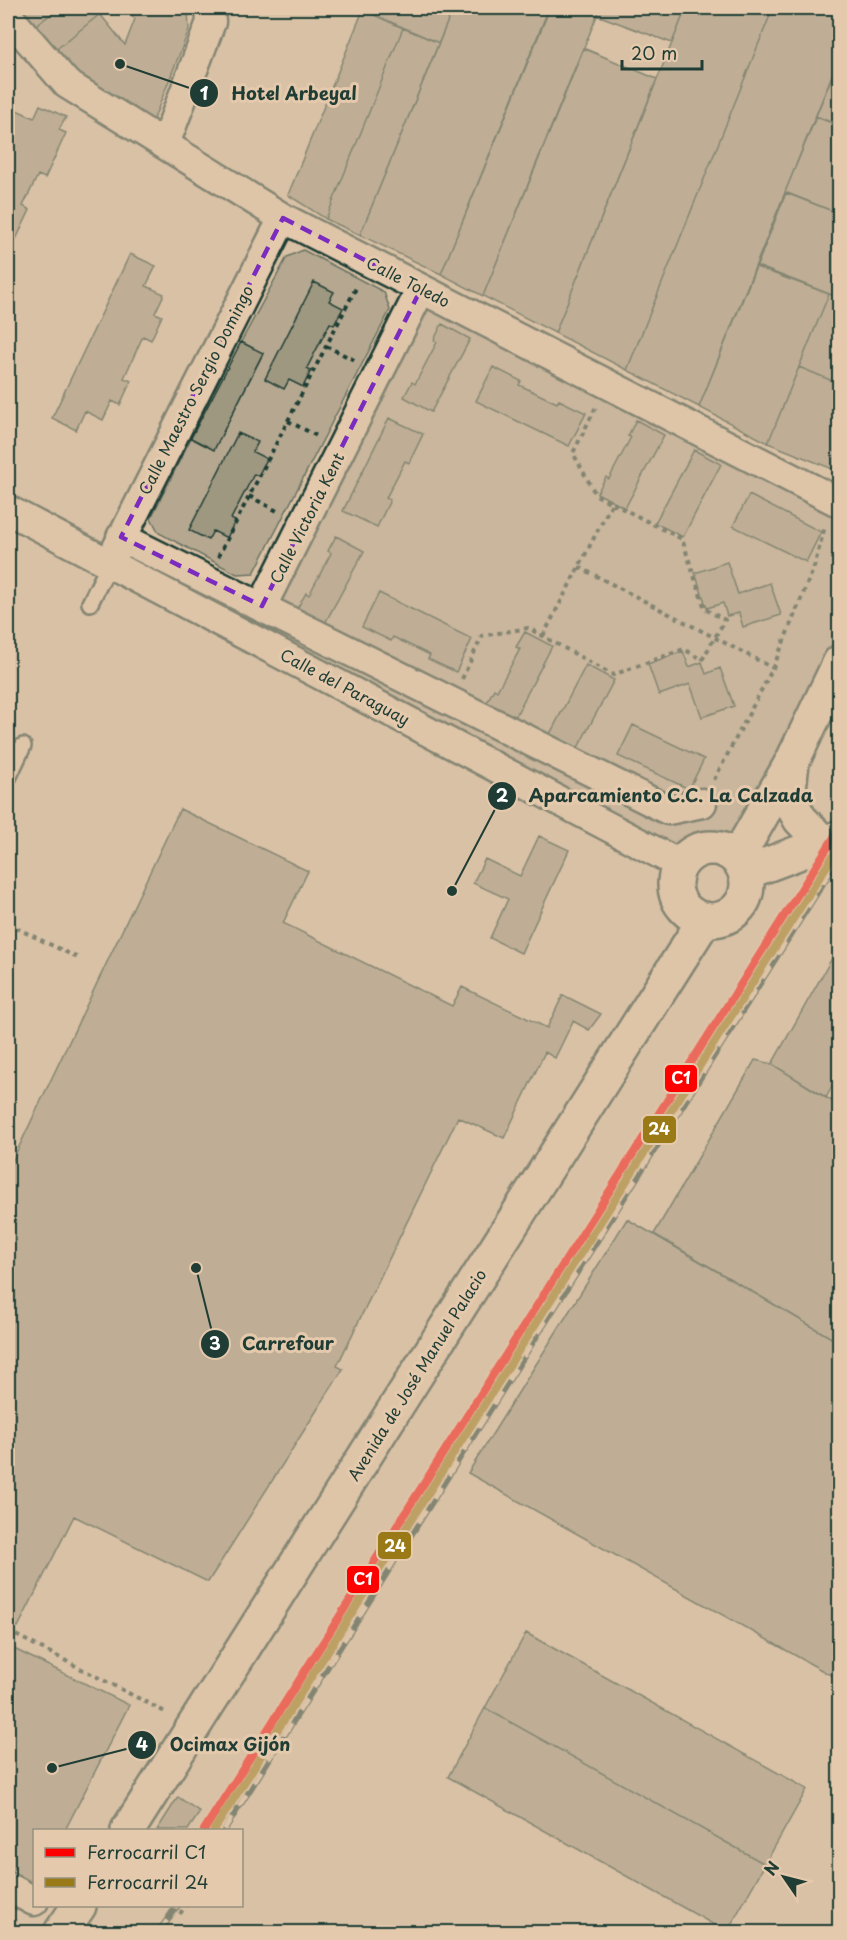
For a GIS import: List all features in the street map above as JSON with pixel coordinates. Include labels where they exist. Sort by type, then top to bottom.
[{"type":"street","points":[[165,144],[211,22],[210,8]]},
{"type":"street","name":"Calle Toledo","points":[[8,16],[67,84],[283,218],[839,502]]},
{"type":"street","name":"Calle Maestro Sergio Domingo","points":[[110,563],[121,537],[283,218]]},
{"type":"street","name":"Calle Victoria Kent","points":[[262,606],[421,289]]},
{"type":"street","name":"Calle del Paraguay","points":[[8,510],[681,865]]},
{"type":"street","points":[[121,537],[262,606]]},
{"type":"street","name":"Calle del Paraguay","points":[[262,606],[668,810],[702,803]]},
{"type":"street","points":[[741,866],[840,662]]},
{"type":"street","points":[[792,762],[788,797],[800,819],[831,840]]},
{"type":"street","points":[[741,866],[831,840]]},
{"type":"street","points":[[710,848],[728,852],[741,866],[746,891],[738,907],[723,918],[705,920],[689,912],[678,898],[675,880],[681,865],[693,852],[710,848]]},
{"type":"street","name":"Avenida de José Manuel Palacio","points":[[129,1829],[705,920]]},
{"type":"street","points":[[8,1887],[33,1900]]},
{"type":"lane","points":[[90,603],[110,563]]},
{"type":"lane","points":[[8,778],[23,746]]},
{"type":"path","points":[[206,578],[369,262]]},
{"type":"path","points":[[326,346],[362,364]]},
{"type":"path","points":[[451,701],[483,636],[528,628],[613,675],[684,649],[702,660],[725,620],[705,609],[682,539],[596,495],[573,453],[608,384]]},
{"type":"path","points":[[288,421],[323,440]]},
{"type":"path","points":[[249,496],[285,515]]},
{"type":"path","points":[[543,636],[612,502]]},
{"type":"path","points":[[702,803],[773,668],[814,567],[823,530],[839,502]]},
{"type":"path","points":[[579,567],[773,668]]},
{"type":"path","points":[[8,924],[78,958]]},
{"type":"path","points":[[8,1631],[193,1726]]},
{"type":"path","points":[[180,1914],[184,1907]]},
{"type":"highlighted area","points":[[283,218],[421,289],[262,606],[121,537]]},
{"type":"shaded area","points":[[303,250],[384,292],[390,310],[254,573],[237,574],[159,533],[151,518],[191,438],[214,449],[263,354],[241,342],[287,257]]},
{"type":"shaded area","points":[[421,289],[839,503],[839,662],[728,852],[707,848],[687,857],[110,563],[121,537],[262,606]]},
{"type":"building","points":[[20,8],[59,8],[35,26]]},
{"type":"building","points":[[59,8],[69,8],[72,12],[77,8],[94,8],[100,14],[54,51],[35,26]]},
{"type":"building","points":[[125,8],[188,8],[189,30],[153,121],[76,78],[54,51],[100,14],[125,45],[135,19]]},
{"type":"building","points":[[364,8],[453,8],[439,43],[363,10]]},
{"type":"building","points":[[453,8],[549,8],[441,274],[360,235]]},
{"type":"building","points":[[550,8],[600,8],[483,296],[441,274]]},
{"type":"building","points":[[600,8],[686,8],[672,43],[597,15]]},
{"type":"building","points":[[686,8],[773,8],[627,370],[555,333]]},
{"type":"building","points":[[773,8],[840,8],[840,55],[699,407],[627,370]]},
{"type":"building","points":[[363,10],[403,28],[326,219],[288,195]]},
{"type":"building","points":[[403,28],[439,43],[360,235],[326,219]]},
{"type":"building","points":[[583,48],[657,79],[555,333],[483,296]]},
{"type":"building","points":[[840,57],[840,126],[816,116]]},
{"type":"building","points":[[8,90],[14,93],[8,106]]},
{"type":"building","points":[[40,105],[66,117],[59,130],[66,133],[45,178],[38,175],[23,206],[30,210],[8,256],[8,174],[13,163],[8,161],[8,106],[34,118]]},
{"type":"building","points":[[816,117],[840,126],[840,214],[785,192]]},
{"type":"building","points":[[786,193],[840,214],[840,298],[757,266]]},
{"type":"building","points":[[130,254],[156,266],[146,286],[164,294],[155,313],[162,316],[151,340],[143,336],[124,378],[131,381],[120,405],[112,401],[103,420],[85,411],[76,430],[52,418]]},
{"type":"building","points":[[756,267],[829,294],[768,443],[699,407]]},
{"type":"building","points":[[314,282],[334,292],[329,301],[343,308],[334,325],[330,323],[307,368],[311,370],[303,387],[289,380],[284,389],[265,379]]},
{"type":"building","points":[[829,294],[840,298],[840,384],[799,367]]},
{"type":"building","points":[[442,324],[470,339],[431,412],[404,397],[412,382],[415,384],[437,342],[434,340]]},
{"type":"building","points":[[241,342],[263,353],[214,450],[191,438]]},
{"type":"building","points":[[493,367],[521,381],[519,385],[557,403],[559,400],[586,413],[569,446],[476,401]]},
{"type":"building","points":[[799,367],[840,384],[840,472],[768,443]]},
{"type":"building","points":[[389,418],[423,434],[409,463],[405,461],[386,498],[390,500],[377,527],[343,511]]},
{"type":"building","points":[[636,420],[664,435],[625,508],[597,493],[606,477],[609,479],[631,437],[628,436]]},
{"type":"building","points":[[238,433],[258,442],[253,452],[267,459],[258,476],[254,474],[231,519],[235,521],[227,538],[213,531],[208,540],[189,530]]},
{"type":"building","points":[[694,450],[721,464],[683,537],[655,523]]},
{"type":"building","points":[[749,495],[821,532],[806,562],[733,526]]},
{"type":"building","points":[[336,536],[364,551],[325,623],[297,609],[306,593],[309,595],[331,553],[328,551]]},
{"type":"building","points":[[727,562],[738,594],[770,583],[781,615],[743,627],[739,613],[727,616],[723,603],[707,608],[695,573]]},
{"type":"building","points":[[379,593],[472,639],[456,672],[428,659],[430,655],[393,637],[391,641],[362,627]]},
{"type":"building","points":[[525,632],[552,646],[514,719],[486,704],[494,689],[497,691],[520,649],[516,647]]},
{"type":"building","points":[[683,651],[689,667],[702,662],[706,674],[720,668],[734,706],[702,717],[690,684],[659,695],[648,664]]},
{"type":"building","points":[[586,665],[614,680],[575,753],[548,738]]},
{"type":"building","points":[[633,725],[704,759],[689,789],[618,756]]},
{"type":"building","points":[[180,809],[308,871],[283,923],[452,1006],[462,987],[547,1028],[563,995],[601,1014],[589,1030],[573,1021],[555,1058],[545,1052],[504,1138],[458,1117],[337,1366],[343,1369],[208,1582],[74,1516],[18,1627],[8,1622],[8,1170]]},
{"type":"building","points":[[539,836],[569,850],[521,953],[490,938],[508,899],[473,883],[485,859],[520,876]]},
{"type":"building","points":[[840,944],[840,1071],[826,1098],[772,1064]]},
{"type":"building","points":[[755,1060],[772,1064],[840,1106],[840,1343],[654,1234]]},
{"type":"building","points":[[627,1219],[840,1343],[840,1668],[834,1677],[468,1473]]},
{"type":"building","points":[[526,1633],[807,1789],[765,1864],[485,1708]]},
{"type":"building","points":[[8,1646],[129,1705],[66,1829],[33,1829],[33,1884],[8,1872]]},
{"type":"building","points":[[485,1708],[765,1864],[727,1932],[448,1777]]},
{"type":"building","points":[[178,1797],[200,1812],[189,1829],[158,1829]]},
{"type":"railway","points":[[225,1829],[840,856]]},
{"type":"railway","points":[[159,1932],[176,1907]]},
{"type":"rail line","name":"C1","points":[[205,1829],[840,828]]},
{"type":"rail line","name":"24","points":[[215,1829],[840,845]]},
{"type":"place","name":"Hotel Arbeyal","points":[[120,64]]},
{"type":"place","name":"Aparcamiento C.C. La Calzada","points":[[452,891]]},
{"type":"place","name":"Carrefour","points":[[196,1268]]},
{"type":"place","name":"Ocimax Gijón","points":[[52,1768]]}]
